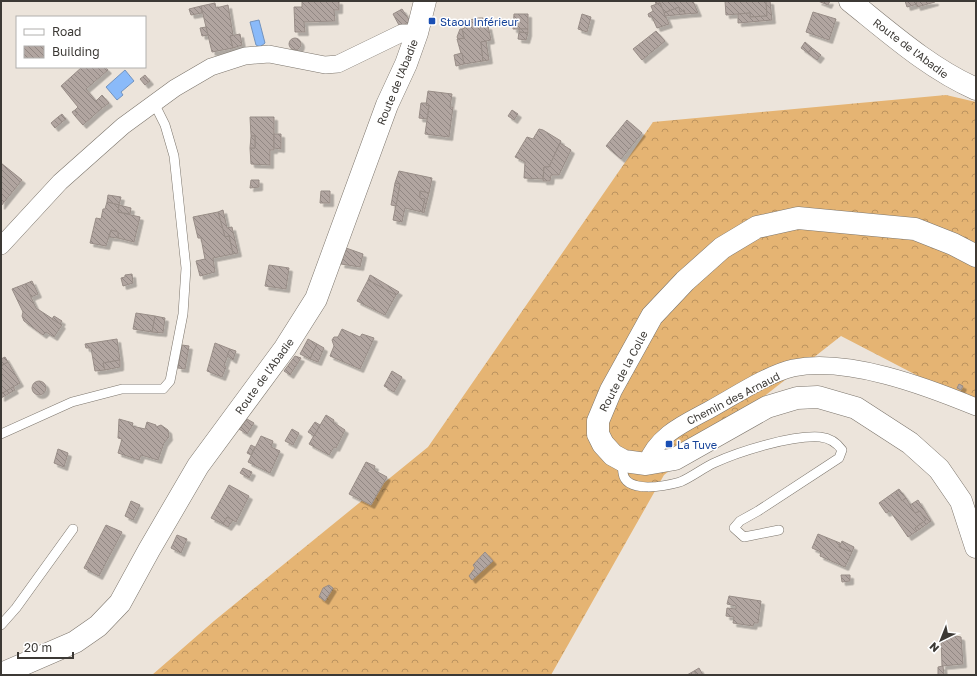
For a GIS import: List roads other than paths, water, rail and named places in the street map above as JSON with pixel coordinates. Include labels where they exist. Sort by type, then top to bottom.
[{"type":"street","name":"Route de l'Abadie","points":[[1,674],[75,642],[98,626],[120,602],[148,550],[198,466],[286,348],[316,299],[387,105],[417,33],[425,1]]},
{"type":"street","name":"Route de l'Abadie","points":[[850,1],[924,61],[954,79],[976,89]]},
{"type":"street","points":[[1,246],[60,182],[123,126],[154,103],[210,67],[245,56],[269,54],[325,65],[338,64],[402,33],[417,33]]},
{"type":"street","name":"Route de la Colle","points":[[976,256],[953,244],[915,229],[798,218],[757,226],[722,248],[685,281],[652,316],[611,390],[598,421],[598,434],[603,444],[612,455],[624,461],[646,464],[675,460],[767,407],[797,398],[818,397],[856,408],[910,443],[938,469],[961,501],[976,547]]},
{"type":"street","name":"Chemin des Arnaud","points":[[646,464],[656,444],[672,431],[760,382],[792,369],[821,365],[849,368],[882,375],[953,397],[976,407]]},
{"type":"lane","points":[[1,434],[72,402],[122,388],[163,389],[170,381],[183,314],[186,268],[174,156],[165,125],[154,103]]},
{"type":"lane","points":[[624,461],[623,474],[627,481],[633,485],[653,488],[680,482],[715,463],[744,452],[794,439],[821,437],[836,442],[842,450],[839,458],[758,511],[740,521],[734,528],[744,537],[779,530]]},
{"type":"lane","points":[[1,625],[16,608],[73,529]]},
{"type":"water","points":[[259,20],[265,43],[260,47],[256,45],[250,22]]},
{"type":"water","points":[[125,70],[134,81],[121,92],[123,95],[117,100],[106,87]]},
{"type":"place","name":"Staou Inférieur","points":[[432,21]]},
{"type":"place","name":"La Tuve","points":[[669,444]]}]
